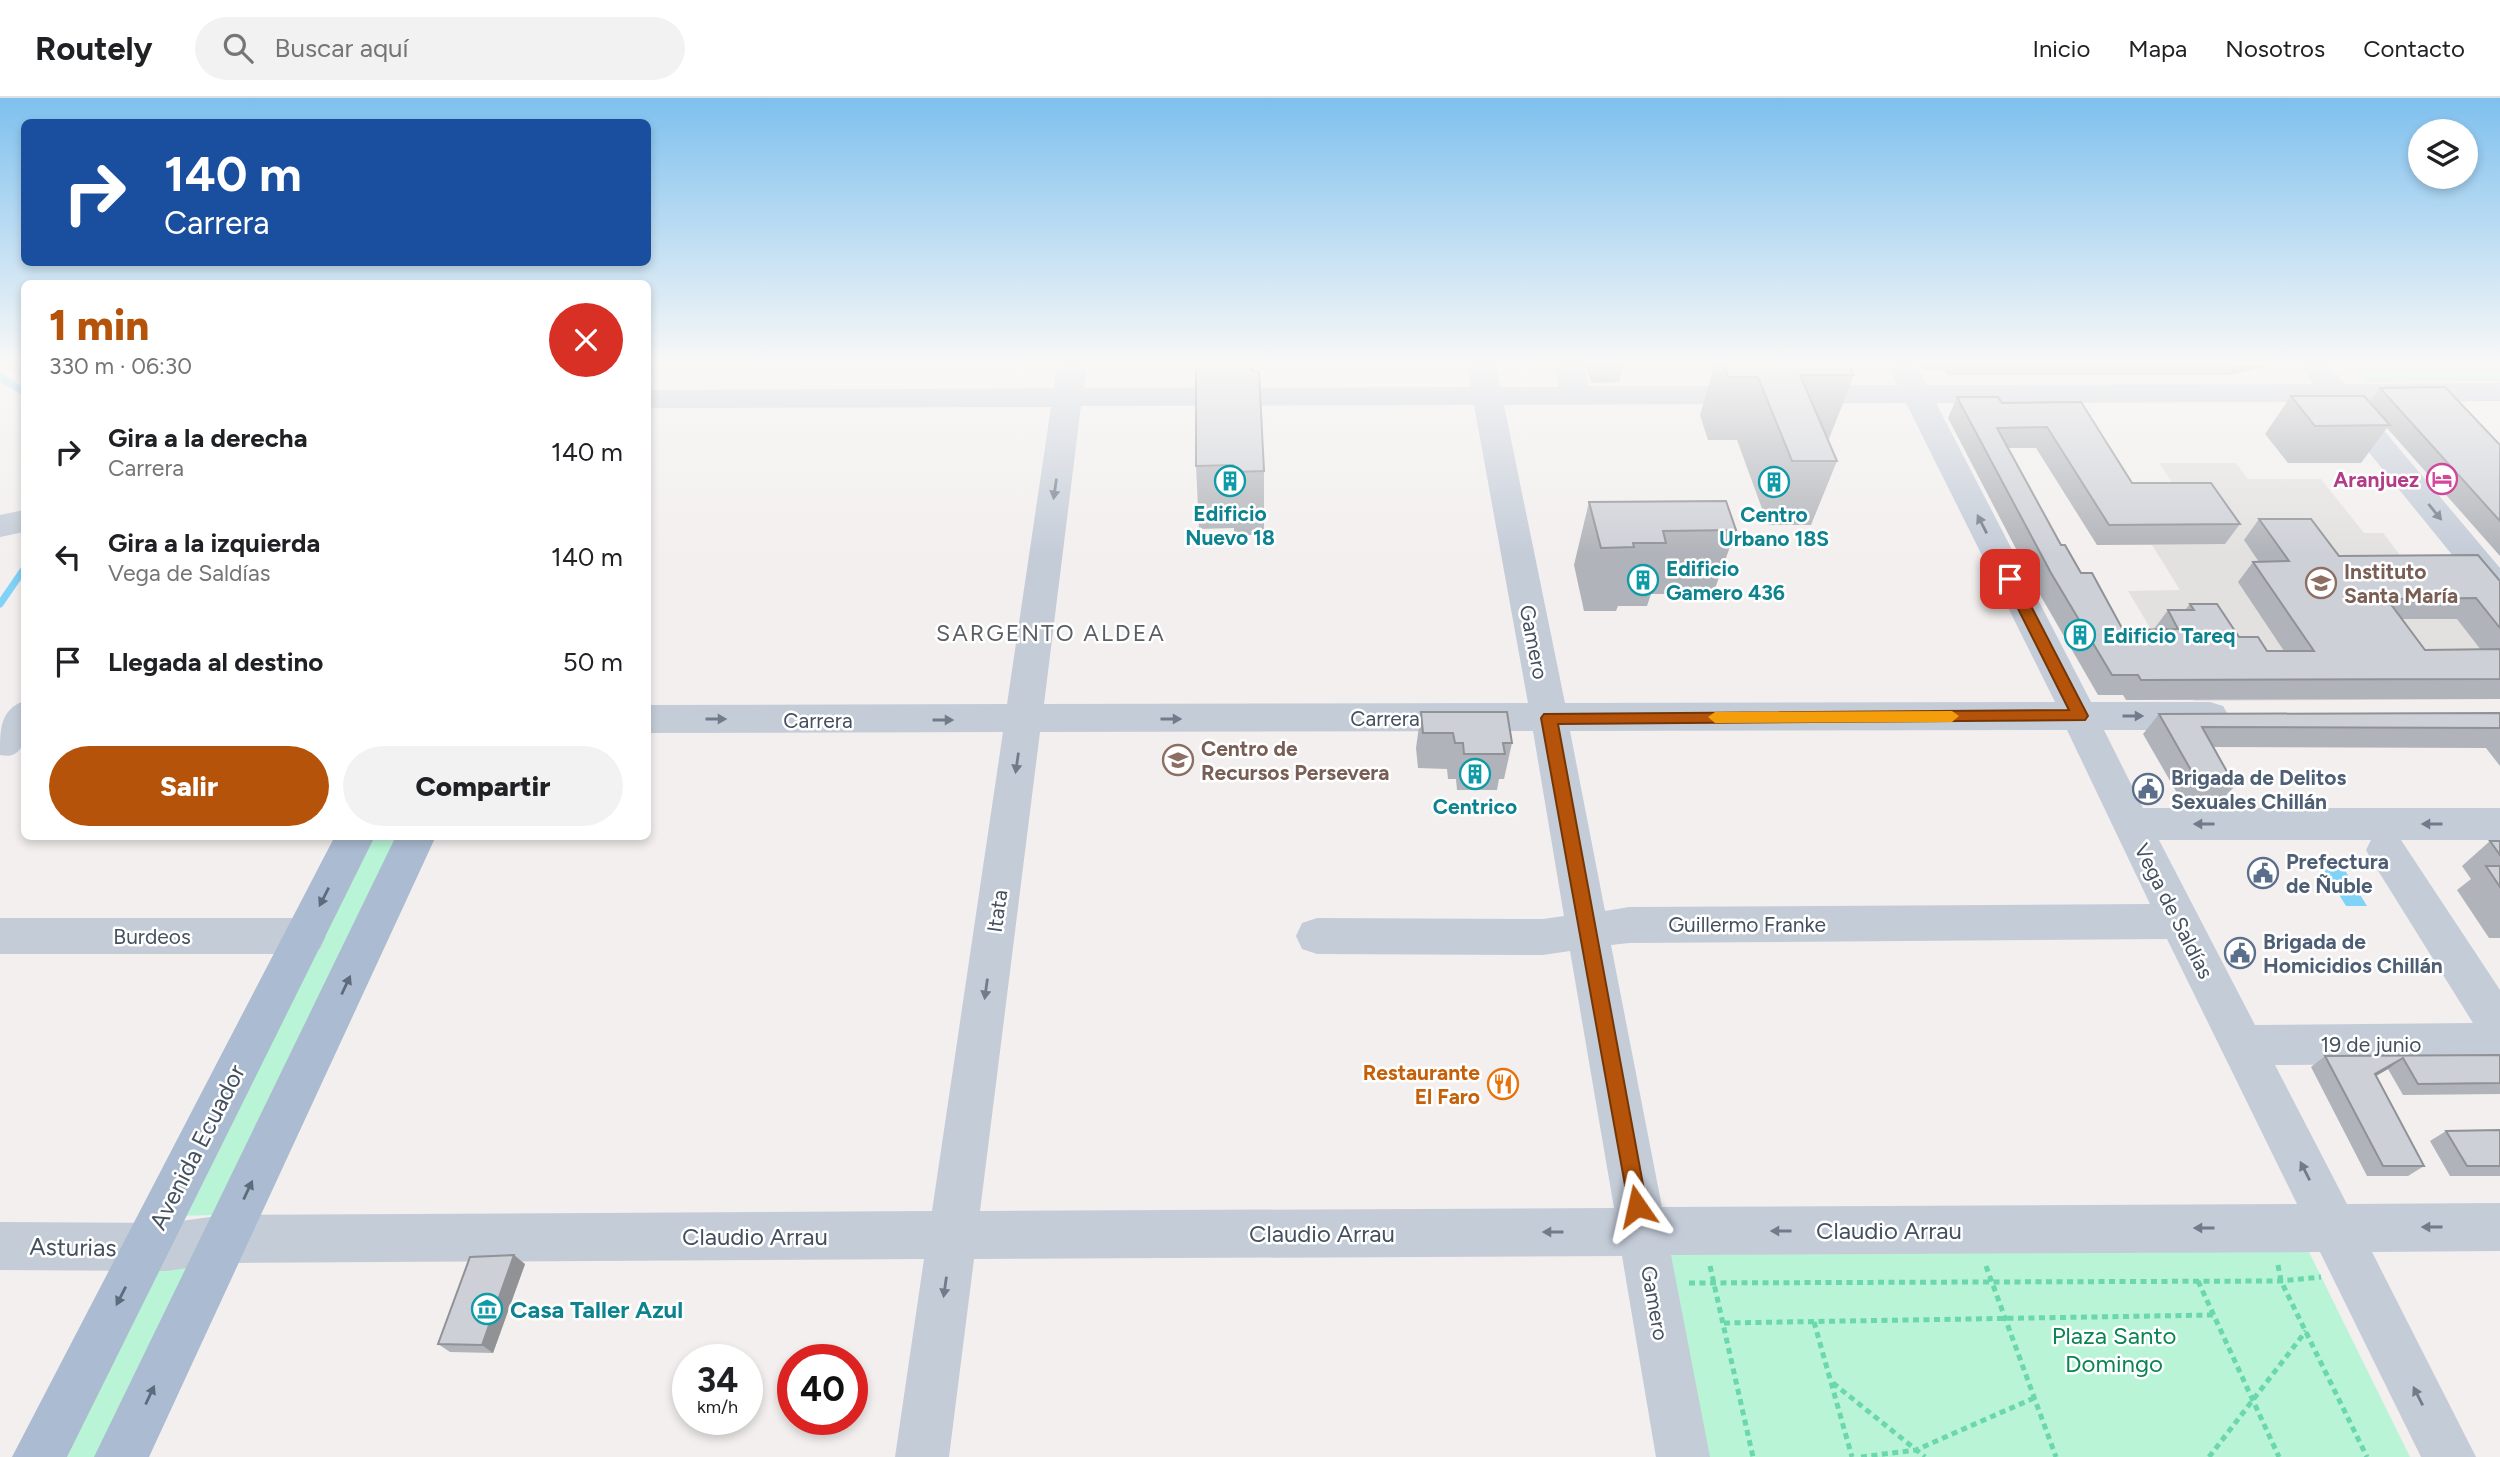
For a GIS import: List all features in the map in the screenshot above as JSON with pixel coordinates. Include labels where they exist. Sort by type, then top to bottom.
[{"type":"main road","name":"Avenida Ecuador","points":[[39,1457],[353,840]]},
{"type":"main road","points":[[121,1457],[414,840]]},
{"type":"street","name":"Itata","points":[[922,1457],[1064,427]]},
{"type":"street","name":"Gamero","points":[[1493,427],[1549,718],[1683,1457]]},
{"type":"street","name":"Vega de Saldías","points":[[1933,427],[2080,716],[2089,741],[2130,824],[2449,1457]]},
{"type":"street","points":[[2365,427],[2500,591]]},
{"type":"street","points":[[0,526],[21,522]]},
{"type":"street","name":"Carrera","points":[[651,719],[2248,716]]},
{"type":"street","points":[[2130,824],[2500,824]]},
{"type":"street","points":[[2386,850],[2500,1028]]},
{"type":"street","name":"Guillermo Franke","points":[[1317,936],[1543,937],[1629,925],[2179,921]]},
{"type":"street","name":"Burdeos","points":[[0,936],[305,936]]},
{"type":"street","name":"19 de junio","points":[[2242,1045],[2500,1043]]},
{"type":"street","name":"Claudio Arrau","points":[[146,1248],[225,1239],[2500,1227]]},
{"type":"street","name":"Asturias","points":[[0,1246],[146,1248]]},
{"type":"path","points":[[2269,1228],[2281,1281],[2367,1457]]},
{"type":"path","points":[[1971,1230],[1993,1282],[2056,1457]]},
{"type":"path","points":[[1700,1231],[1716,1284],[1753,1457]]},
{"type":"path","points":[[1651,1281],[1716,1284],[2281,1281],[2357,1273]]},
{"type":"path","points":[[2198,1281],[2279,1457]]},
{"type":"path","points":[[1724,1324],[2214,1315]]},
{"type":"path","points":[[1814,1322],[1852,1457]]},
{"type":"path","points":[[2209,1457],[2306,1331]]},
{"type":"path","points":[[1831,1382],[1925,1457]]},
{"type":"path","points":[[1861,1457],[1916,1450],[2034,1398]]},
{"type":"shaded area","name":"Instituto Santa María","points":[[2159,463],[2236,463],[2248,479],[2321,479],[2364,533],[2383,533],[2416,576],[2459,575],[2500,699],[2194,701],[2128,591],[2180,590],[2152,545],[2097,545],[2072,504],[2185,502]]},
{"type":"green space","points":[[363,840],[399,840],[215,1215],[172,1216]]},
{"type":"green space","name":"Plaza Santo Domingo","points":[[2302,1238],[2410,1457],[1695,1457],[1653,1242]]},
{"type":"green space","points":[[149,1266],[189,1266],[100,1457],[49,1457]]},
{"type":"water","points":[[2317,859],[2338,859],[2367,906],[2346,906]]},
{"type":"building","points":[[1196,427],[1262,427],[1264,471],[1233,472],[1233,465],[1196,466]]},
{"type":"building","points":[[1778,427],[1823,427],[1837,461],[1792,461]]},
{"type":"building","points":[[1973,427],[2026,427],[1997,428],[2061,545],[2065,545],[2081,573],[2092,573],[2123,630],[2178,629],[2168,610],[2194,610],[2190,604],[2217,604],[2239,637],[2258,637],[2267,651],[2314,651],[2253,562],[2289,561],[2259,519],[2311,519],[2339,556],[2478,555],[2500,581],[2500,628],[2476,598],[2387,599],[2425,650],[2500,649],[2500,679],[2141,680],[2138,675],[2112,675],[2051,573]]},
{"type":"building","points":[[2047,427],[2097,427],[2132,483],[2211,483],[2240,524],[2109,525]]},
{"type":"building","points":[[2416,427],[2483,427],[2500,445],[2500,521]]},
{"type":"building","points":[[1726,501],[1736,530],[1663,531],[1666,543],[1633,543],[1634,547],[1601,548],[1589,502]]},
{"type":"building","points":[[1421,712],[1507,712],[1512,743],[1503,743],[1505,754],[1464,754],[1463,743],[1455,743],[1453,733],[1423,733]]},
{"type":"building","points":[[2500,713],[2500,728],[2202,727],[2235,786],[2200,786],[2159,714]]},
{"type":"building","points":[[2490,841],[2500,841],[2500,855]]},
{"type":"building","points":[[2486,866],[2500,866],[2500,887]]},
{"type":"building","points":[[2500,1055],[2500,1083],[2418,1084],[2403,1058],[2375,1074],[2424,1166],[2383,1166],[2325,1056]]},
{"type":"building","points":[[2500,1130],[2500,1166],[2467,1166],[2446,1131]]},
{"type":"building","points":[[514,1255],[482,1345],[438,1344],[470,1257]]},
{"type":"waterway","points":[[0,604],[21,573]]},
{"type":"slow traffic","points":[[1715,717],[1952,716]]},
{"type":"place","name":"Aranjuez","points":[[2442,479]]},
{"type":"place","name":"Edificio Nuevo 18","points":[[1230,481]]},
{"type":"place","name":"Centro Urbano 18S","points":[[1774,482]]},
{"type":"place","name":"Edificio Gamero 436","points":[[1643,580]]},
{"type":"place","name":"Instituto Santa María","points":[[2321,583]]},
{"type":"place","name":"Edificio Tareq","points":[[2080,635]]},
{"type":"place","name":"Centro de Recursos Persevera","points":[[1178,760]]},
{"type":"place","name":"Centrico","points":[[1475,774]]},
{"type":"place","name":"Brigada de Delitos Sexuales Chillán","points":[[2148,789]]},
{"type":"place","name":"Prefectura de Ñuble","points":[[2263,873]]},
{"type":"place","name":"Brigada de Homicidios Chillán","points":[[2240,953]]},
{"type":"place","name":"Restaurante El Faro","points":[[1503,1084]]},
{"type":"place","name":"Casa Taller Azul","points":[[487,1309]]},
{"type":"district","name":"SARGENTO ALDEA","points":[[1051,633]]},
{"type":"route","points":[[1637,1206],[1549,718],[2080,716],[2010,579]]}]
